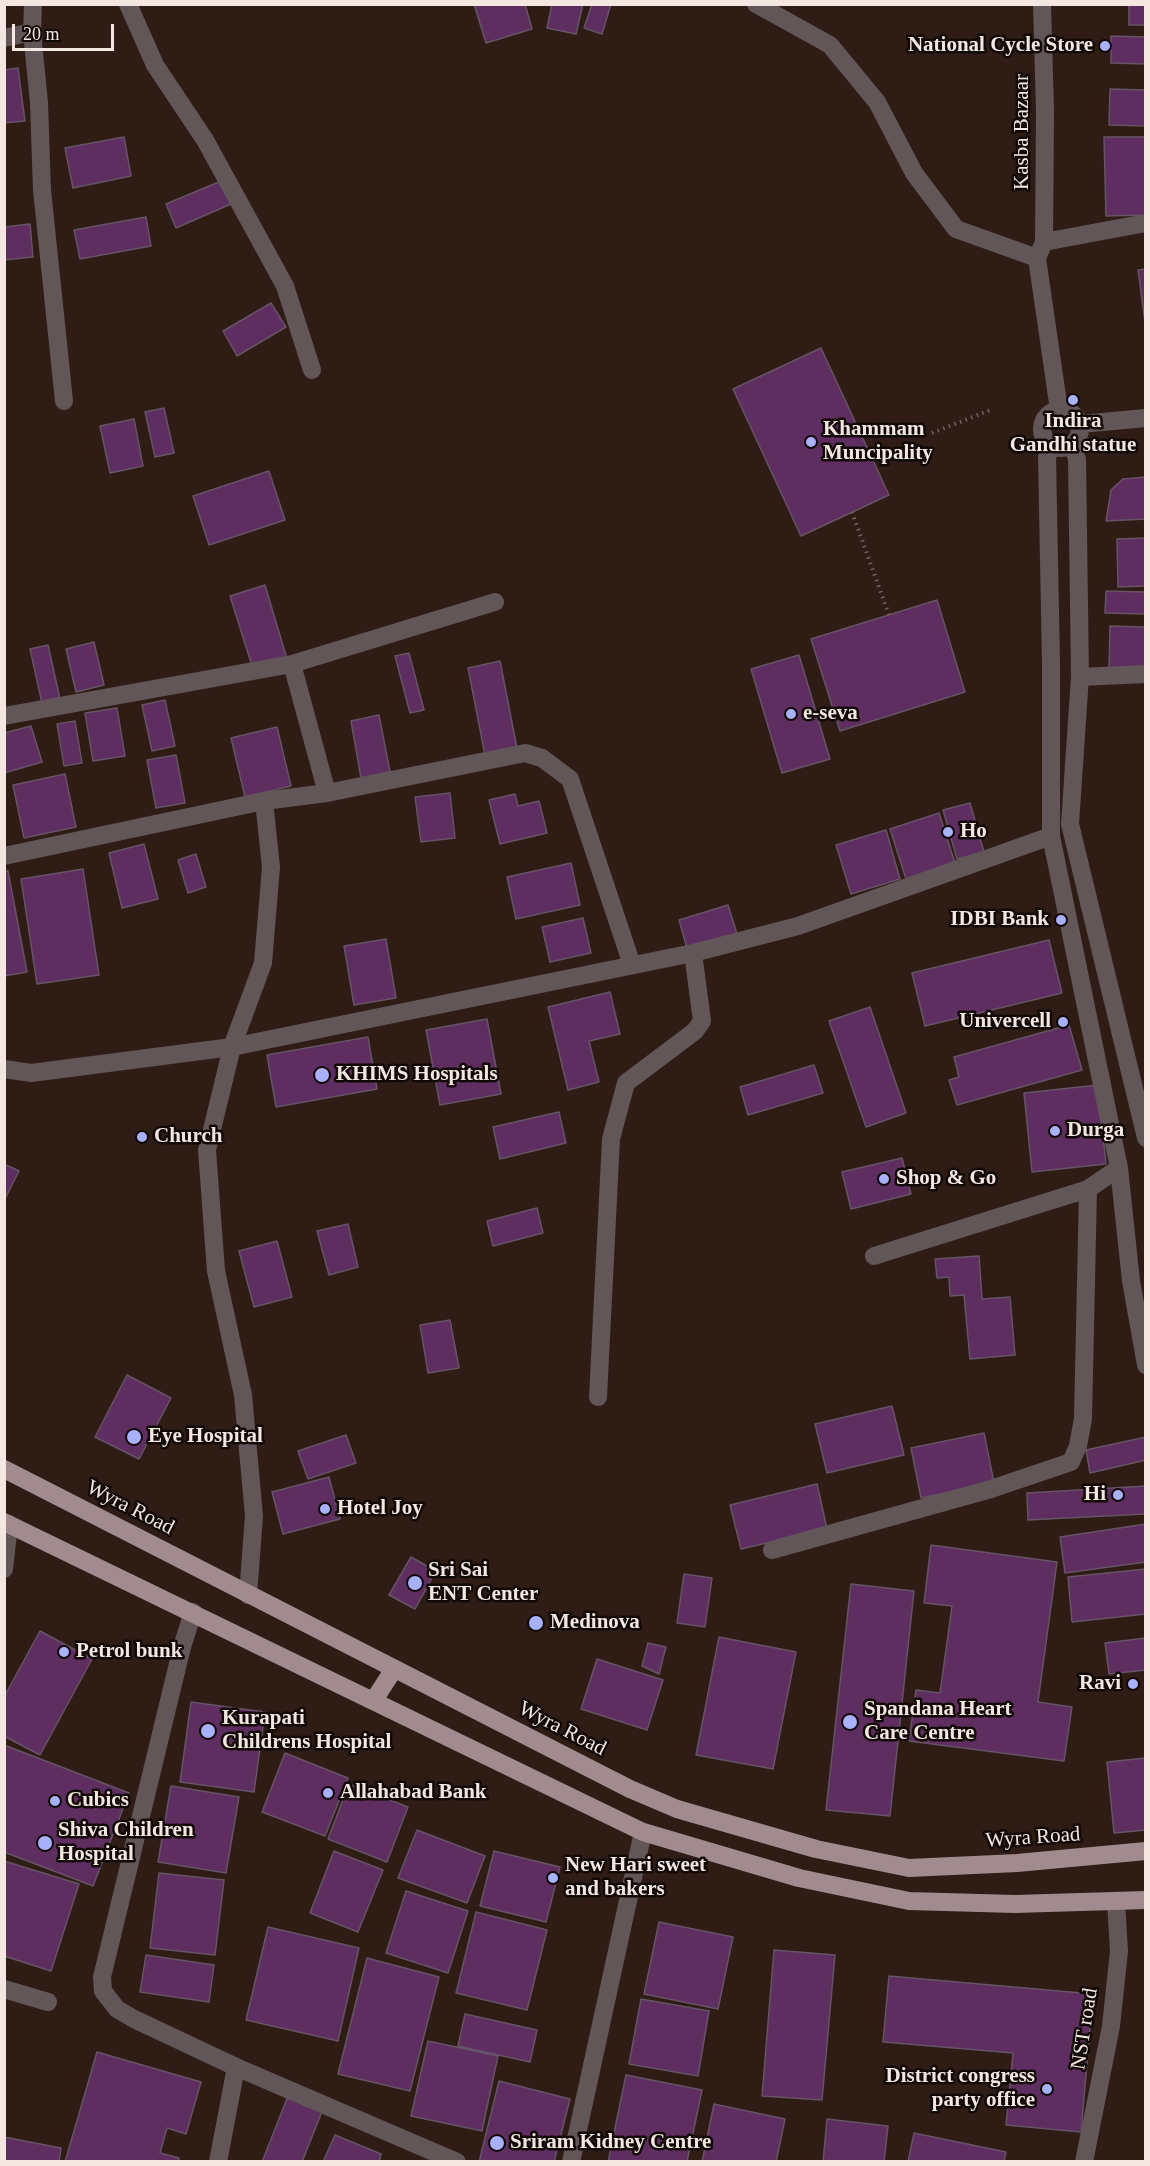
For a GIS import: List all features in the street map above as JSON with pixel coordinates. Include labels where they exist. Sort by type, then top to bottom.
[{"type":"main road","name":"Wyra Road","points":[[4,1469],[630,1789],[677,1809],[723,1820],[816,1849],[909,1868],[1017,1863],[1146,1851]]},
{"type":"main road","points":[[7,1523],[643,1832],[799,1878],[909,1901],[1016,1904],[1146,1900]]},
{"type":"main road","points":[[374,1700],[394,1669]]},
{"type":"street","points":[[33,4],[32,32],[39,103],[42,190],[64,401]]},
{"type":"street","points":[[128,4],[155,65],[205,140],[285,286],[312,370]]},
{"type":"street","points":[[756,4],[830,45],[878,102],[914,172],[956,229],[1041,250],[1146,223]]},
{"type":"street","name":"Kasba Bazaar","points":[[1042,4],[1045,111],[1041,250],[1059,410]]},
{"type":"street","points":[[4,38],[32,32]]},
{"type":"street","points":[[1059,410],[1069,412],[1078,419],[1080,424],[1079,434],[1072,444],[1064,447],[1052,445],[1045,438],[1042,428],[1049,414],[1059,410]]},
{"type":"street","points":[[1080,424],[1146,418]]},
{"type":"street","points":[[1072,444],[1077,459],[1080,677],[1070,825],[1146,1138]]},
{"type":"street","points":[[1052,445],[1047,457],[1051,663],[1051,836],[1119,1168],[1131,1281],[1146,1365]]},
{"type":"street","points":[[4,716],[292,664],[495,602]]},
{"type":"street","points":[[292,664],[327,793]]},
{"type":"street","points":[[1080,677],[1146,674]]},
{"type":"street","points":[[4,856],[264,801],[327,793],[525,753],[542,758],[570,780],[632,965]]},
{"type":"street","points":[[248,1595],[254,1516],[243,1395],[216,1271],[207,1150],[232,1047],[263,963],[271,867],[264,801]]},
{"type":"street","points":[[4,1068],[31,1073],[232,1047],[693,953],[798,926],[1051,836]]},
{"type":"street","points":[[598,1396],[611,1139],[626,1083],[695,1031],[702,1021],[693,953]]},
{"type":"street","points":[[874,1256],[1088,1189],[1119,1168]]},
{"type":"street","points":[[771,1550],[991,1489],[1071,1462],[1078,1446],[1083,1419],[1088,1189]]},
{"type":"street","points":[[4,1569],[7,1523]]},
{"type":"street","points":[[193,1612],[179,1658],[102,1977],[103,1991],[117,2009],[236,2067],[457,2162]]},
{"type":"street","points":[[571,2162],[643,1832]]},
{"type":"street","name":"NST road","points":[[1084,2162],[1111,2026],[1119,1951],[1116,1902]]},
{"type":"street","points":[[4,1989],[48,2002]]},
{"type":"street","points":[[218,2162],[236,2067]]},
{"type":"path","points":[[932,433],[993,409]]},
{"type":"path","points":[[852,512],[889,615]]},
{"type":"building","points":[[474,4],[525,4],[532,29],[486,43]]},
{"type":"building","points":[[552,4],[583,4],[576,34],[547,28]]},
{"type":"building","points":[[592,4],[611,4],[602,34],[584,28]]},
{"type":"building","points":[[1129,4],[1146,4],[1146,25],[1129,25]]},
{"type":"building","points":[[1111,36],[1146,37],[1146,64],[1111,63]]},
{"type":"building","points":[[18,68],[25,121],[4,123],[4,70]]},
{"type":"building","points":[[1110,89],[1146,90],[1146,126],[1109,125]]},
{"type":"building","points":[[124,137],[131,176],[73,188],[65,148]]},
{"type":"building","points":[[1104,137],[1146,137],[1146,215],[1106,216]]},
{"type":"building","points":[[221,181],[231,204],[176,228],[166,204]]},
{"type":"building","points":[[146,217],[151,246],[80,259],[74,230]]},
{"type":"building","points":[[30,224],[33,257],[4,260],[4,227]]},
{"type":"building","points":[[1146,269],[1146,330],[1138,270]]},
{"type":"building","points":[[271,303],[286,327],[237,356],[223,331]]},
{"type":"building","name":"Khammam Muncipality","points":[[821,348],[889,495],[801,536],[733,389]]},
{"type":"building","points":[[164,408],[174,453],[155,457],[145,412]]},
{"type":"building","points":[[134,419],[143,466],[110,473],[100,426]]},
{"type":"building","points":[[269,471],[285,520],[209,545],[193,496]]},
{"type":"building","points":[[1146,477],[1146,519],[1106,521],[1111,490],[1123,479]]},
{"type":"building","points":[[1146,538],[1146,586],[1118,587],[1117,539]]},
{"type":"building","points":[[265,585],[287,659],[253,669],[230,596]]},
{"type":"building","points":[[1106,591],[1146,592],[1146,614],[1105,613]]},
{"type":"building","points":[[937,600],[965,692],[840,731],[811,639]]},
{"type":"building","points":[[1110,626],[1146,627],[1146,668],[1109,668]]},
{"type":"building","points":[[94,642],[104,685],[76,692],[66,649]]},
{"type":"building","points":[[48,645],[60,699],[42,703],[30,649]]},
{"type":"building","points":[[409,653],[424,710],[410,713],[395,656]]},
{"type":"building","name":"e-seva","points":[[799,655],[830,759],[782,773],[751,669]]},
{"type":"building","points":[[500,661],[517,748],[485,755],[468,668]]},
{"type":"building","points":[[165,700],[175,746],[152,751],[142,705]]},
{"type":"building","points":[[117,708],[125,756],[93,761],[85,713]]},
{"type":"building","points":[[379,715],[390,772],[361,778],[351,721]]},
{"type":"building","points":[[75,721],[82,763],[64,766],[57,724]]},
{"type":"building","points":[[31,726],[42,762],[4,773],[4,733]]},
{"type":"building","points":[[277,727],[291,786],[245,797],[231,738]]},
{"type":"building","points":[[176,755],[185,803],[156,808],[147,760]]},
{"type":"building","points":[[65,774],[76,827],[24,838],[13,785]]},
{"type":"building","points":[[450,793],[455,838],[421,842],[415,797]]},
{"type":"building","points":[[515,794],[518,806],[539,801],[547,833],[500,844],[489,800]]},
{"type":"building","points":[[970,803],[984,852],[957,859],[943,810]]},
{"type":"building","points":[[939,813],[955,863],[906,879],[890,829]]},
{"type":"building","points":[[886,830],[900,879],[851,894],[836,845]]},
{"type":"building","points":[[144,844],[158,899],[122,908],[109,853]]},
{"type":"building","points":[[196,854],[206,887],[188,893],[178,860]]},
{"type":"building","points":[[571,863],[580,905],[516,919],[507,877]]},
{"type":"building","points":[[83,869],[99,975],[37,984],[21,879]]},
{"type":"building","points":[[4,871],[8,871],[27,972],[4,976]]},
{"type":"building","points":[[728,905],[738,937],[688,952],[679,920]]},
{"type":"building","points":[[583,918],[591,953],[550,962],[542,927]]},
{"type":"building","points":[[386,939],[396,998],[354,1005],[344,946]]},
{"type":"building","points":[[1049,940],[1062,993],[925,1026],[912,973]]},
{"type":"building","points":[[610,992],[620,1034],[589,1041],[599,1082],[568,1090],[548,1007]]},
{"type":"building","points":[[870,1007],[906,1113],[866,1127],[829,1021]]},
{"type":"building","points":[[487,1019],[501,1094],[440,1105],[426,1030]]},
{"type":"building","points":[[1069,1025],[1082,1070],[957,1105],[949,1080],[959,1077],[954,1057]]},
{"type":"building","points":[[368,1037],[377,1089],[276,1107],[267,1055]]},
{"type":"building","points":[[814,1065],[823,1093],[748,1115],[740,1087]]},
{"type":"building","points":[[1098,1085],[1106,1164],[1032,1172],[1024,1093]]},
{"type":"building","points":[[559,1112],[566,1143],[500,1159],[493,1127]]},
{"type":"building","points":[[902,1158],[911,1194],[851,1209],[842,1172]]},
{"type":"building","points":[[4,1164],[19,1171],[4,1201]]},
{"type":"building","points":[[537,1208],[543,1233],[493,1246],[487,1221]]},
{"type":"building","points":[[348,1224],[358,1267],[329,1275],[317,1231]]},
{"type":"building","points":[[277,1241],[292,1297],[254,1307],[239,1251]]},
{"type":"building","points":[[979,1256],[982,1299],[1010,1297],[1015,1355],[970,1359],[964,1295],[950,1296],[949,1277],[937,1278],[935,1259]]},
{"type":"building","points":[[450,1320],[459,1368],[428,1373],[420,1325]]},
{"type":"building","points":[[127,1375],[171,1398],[139,1459],[95,1437]]},
{"type":"building","points":[[892,1406],[904,1455],[827,1473],[815,1424]]},
{"type":"building","points":[[984,1433],[994,1483],[921,1498],[911,1448]]},
{"type":"building","points":[[346,1435],[356,1463],[308,1479],[298,1451]]},
{"type":"building","points":[[1146,1437],[1146,1460],[1090,1473],[1086,1450]]},
{"type":"building","points":[[329,1477],[340,1519],[283,1534],[272,1492]]},
{"type":"building","points":[[817,1484],[827,1529],[741,1549],[730,1505]]},
{"type":"building","points":[[1146,1486],[1146,1514],[1028,1520],[1027,1493]]},
{"type":"building","points":[[1146,1524],[1146,1562],[1065,1573],[1060,1537]]},
{"type":"building","points":[[931,1545],[1057,1562],[1038,1702],[1072,1707],[1064,1761],[909,1741],[916,1690],[940,1693],[952,1606],[924,1603]]},
{"type":"building","points":[[411,1557],[436,1571],[415,1609],[389,1595]]},
{"type":"building","points":[[1146,1569],[1146,1614],[1072,1622],[1068,1577]]},
{"type":"building","points":[[684,1574],[712,1578],[705,1627],[677,1623]]},
{"type":"building","points":[[851,1584],[914,1591],[890,1816],[826,1810]]},
{"type":"building","points":[[40,1631],[92,1659],[40,1755],[4,1736],[4,1697]]},
{"type":"building","points":[[719,1637],[796,1652],[773,1769],[696,1755]]},
{"type":"building","points":[[1146,1638],[1146,1670],[1109,1674],[1105,1643]]},
{"type":"building","points":[[648,1643],[666,1647],[659,1674],[642,1666]]},
{"type":"building","points":[[597,1659],[663,1680],[647,1730],[581,1709]]},
{"type":"building","points":[[191,1702],[265,1712],[254,1792],[180,1782]]},
{"type":"building","points":[[4,1745],[129,1793],[93,1886],[4,1852]]},
{"type":"building","points":[[285,1753],[348,1778],[325,1836],[262,1812]]},
{"type":"building","points":[[1146,1758],[1146,1830],[1114,1833],[1107,1762]]},
{"type":"building","points":[[349,1784],[408,1807],[387,1862],[328,1839]]},
{"type":"building","points":[[171,1786],[239,1797],[226,1873],[158,1862]]},
{"type":"building","points":[[417,1830],[485,1856],[467,1903],[398,1878]]},
{"type":"building","points":[[334,1851],[383,1870],[358,1932],[310,1913]]},
{"type":"building","points":[[494,1851],[560,1867],[546,1922],[480,1906]]},
{"type":"building","points":[[4,1861],[79,1884],[51,1971],[4,1956]]},
{"type":"building","points":[[159,1873],[224,1880],[215,1955],[150,1948]]},
{"type":"building","points":[[406,1891],[468,1911],[448,1973],[386,1953]]},
{"type":"building","points":[[476,1912],[547,1930],[527,2010],[456,1993]]},
{"type":"building","points":[[659,1922],[733,1937],[718,2009],[644,1994]]},
{"type":"building","points":[[268,1927],[359,1948],[338,2041],[246,2020]]},
{"type":"building","points":[[774,1950],[835,1955],[822,2100],[762,2096]]},
{"type":"building","points":[[146,1955],[214,1965],[209,2002],[140,1992]]},
{"type":"building","points":[[367,1958],[439,1977],[410,2091],[338,2074]]},
{"type":"building","name":"District congress party office","points":[[889,1976],[1093,1994],[1081,2132],[1006,2125],[1013,2053],[883,2042]]},
{"type":"building","points":[[641,1999],[709,2011],[698,2076],[629,2064]]},
{"type":"building","points":[[465,2014],[537,2030],[530,2062],[458,2046]]},
{"type":"building","points":[[428,2041],[498,2056],[482,2131],[411,2116]]},
{"type":"building","points":[[97,2052],[201,2082],[186,2134],[167,2128],[160,2153],[179,2158],[178,2162],[65,2162]]},
{"type":"building","points":[[626,2075],[702,2090],[687,2162],[608,2162]]},
{"type":"building","points":[[499,2081],[570,2099],[554,2162],[479,2162]]},
{"type":"building","points":[[288,2096],[323,2109],[302,2162],[262,2162]]},
{"type":"building","points":[[714,2104],[785,2119],[776,2162],[702,2162]]},
{"type":"building","points":[[827,2119],[888,2126],[884,2162],[823,2162]]},
{"type":"building","points":[[914,2133],[1006,2152],[1004,2162],[908,2162]]},
{"type":"building","points":[[335,2135],[381,2154],[379,2162],[323,2162]]},
{"type":"building","points":[[4,2137],[61,2148],[59,2162],[4,2162]]},
{"type":"place","name":"National Cycle Store","points":[[1105,46]]},
{"type":"place","name":"Indira Gandhi statue","points":[[1073,400]]},
{"type":"place","name":"Khammam Muncipality","points":[[811,442]]},
{"type":"place","name":"e-seva","points":[[791,714]]},
{"type":"place","name":"Ho","points":[[948,832]]},
{"type":"place","name":"IDBI Bank","points":[[1061,920]]},
{"type":"place","name":"Univercell","points":[[1063,1022]]},
{"type":"place","name":"KHIMS Hospitals","points":[[322,1075]]},
{"type":"place","name":"Durga","points":[[1055,1131]]},
{"type":"place","name":"Church","points":[[142,1137]]},
{"type":"place","name":"Shop & Go","points":[[884,1179]]},
{"type":"place","name":"Eye Hospital","points":[[134,1437]]},
{"type":"place","name":"Hi","points":[[1118,1495]]},
{"type":"place","name":"Hotel Joy","points":[[325,1509]]},
{"type":"place","name":"Sri Sai ENT Center","points":[[415,1583]]},
{"type":"place","name":"Medinova","points":[[536,1623]]},
{"type":"place","name":"Petrol bunk","points":[[64,1652]]},
{"type":"place","name":"Ravi","points":[[1133,1684]]},
{"type":"place","name":"Spandana Heart Care Centre","points":[[850,1722]]},
{"type":"place","name":"Kurapati Childrens Hospital","points":[[208,1731]]},
{"type":"place","name":"Allahabad Bank","points":[[328,1793]]},
{"type":"place","name":"Cubics","points":[[55,1801]]},
{"type":"place","name":"Shiva Children Hospital","points":[[45,1843]]},
{"type":"place","name":"New Hari sweet and bakers","points":[[553,1878]]},
{"type":"place","name":"District congress party office","points":[[1047,2089]]},
{"type":"place","name":"Sriram Kidney Centre","points":[[497,2143]]}]
